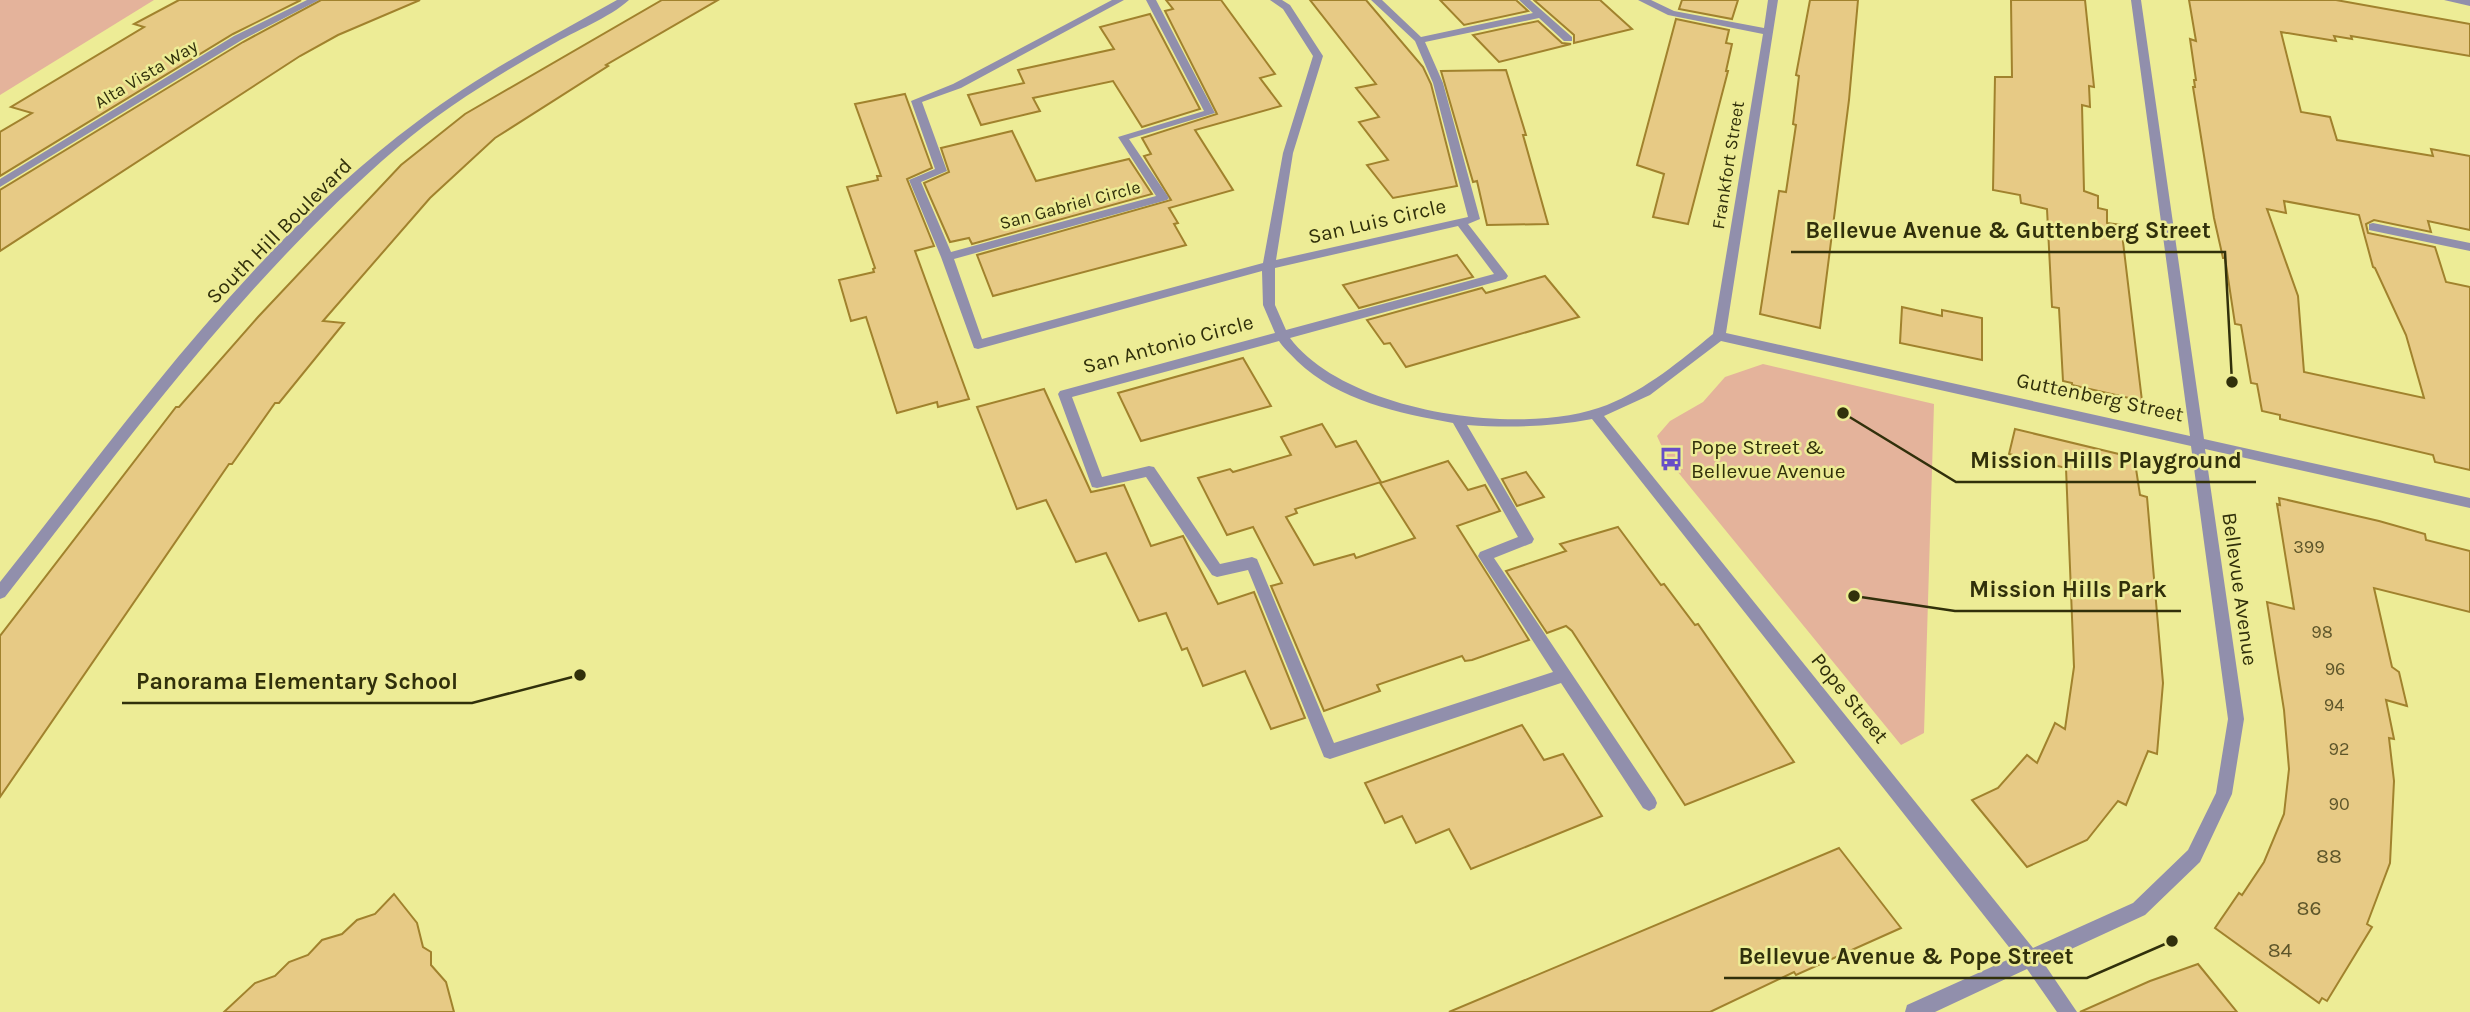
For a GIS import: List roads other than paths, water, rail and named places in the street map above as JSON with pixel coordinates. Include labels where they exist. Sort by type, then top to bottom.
[{"type":"street","name":"Alta Vista Way","points":[[0,184],[238,38],[314,0]]},
{"type":"street","name":"South Hill Boulevard","points":[[0,593],[235,298],[325,207],[396,143],[487,78],[624,0]]},
{"type":"street","points":[[1119,0],[957,86],[916,101],[942,171],[915,180],[947,257],[978,345],[1269,265]]},
{"type":"street","name":"San Gabriel Circle","points":[[947,257],[1163,198],[1123,137],[1210,113],[1151,0]]},
{"type":"street","points":[[1275,0],[1287,7],[1318,56],[1288,153],[1269,265],[1269,305],[1281,335],[1302,358],[1334,383],[1392,407],[1458,421],[1523,425],[1595,414],[1661,384],[1719,336]]},
{"type":"street","name":"San Luis Circle","points":[[1269,265],[1474,219],[1438,83],[1419,40],[1376,0]]},
{"type":"street","points":[[1524,0],[1568,39]]},
{"type":"street","points":[[1643,0],[1671,13],[1767,32]]},
{"type":"street","name":"Frankfort Street","points":[[1719,336],[1773,0]]},
{"type":"street","name":"Bellevue Avenue","points":[[1914,1012],[2139,909],[2194,856],[2224,794],[2236,719],[2136,0]]},
{"type":"street","points":[[2449,0],[2470,3]]},
{"type":"street","points":[[1419,40],[1540,15]]},
{"type":"street","name":"San Antonio Circle","points":[[1461,222],[1502,276],[1065,394],[1097,483],[1149,471],[1217,571],[1252,563],[1330,752],[1564,675]]},
{"type":"street","points":[[2373,227],[2470,247]]},
{"type":"street","name":"Guttenberg Street","points":[[1719,336],[2470,503]]},
{"type":"street","name":"Pope Street","points":[[1595,414],[2031,960],[2068,1012]]},
{"type":"street","points":[[1458,421],[1527,539],[1485,556],[1649,803]]},
{"type":"place","name":"Bellevue Avenue & Guttenberg Street","points":[[2232,382]]},
{"type":"place","name":"Mission Hills Playground","points":[[1843,413]]},
{"type":"place","name":"Pope Street & Bellevue Avenue","points":[[1671,459]]},
{"type":"place","name":"Mission Hills Park","points":[[1854,596]]},
{"type":"place","name":"Panorama Elementary School","points":[[580,675]]},
{"type":"place","name":"Bellevue Avenue & Pope Street","points":[[2172,941]]}]
